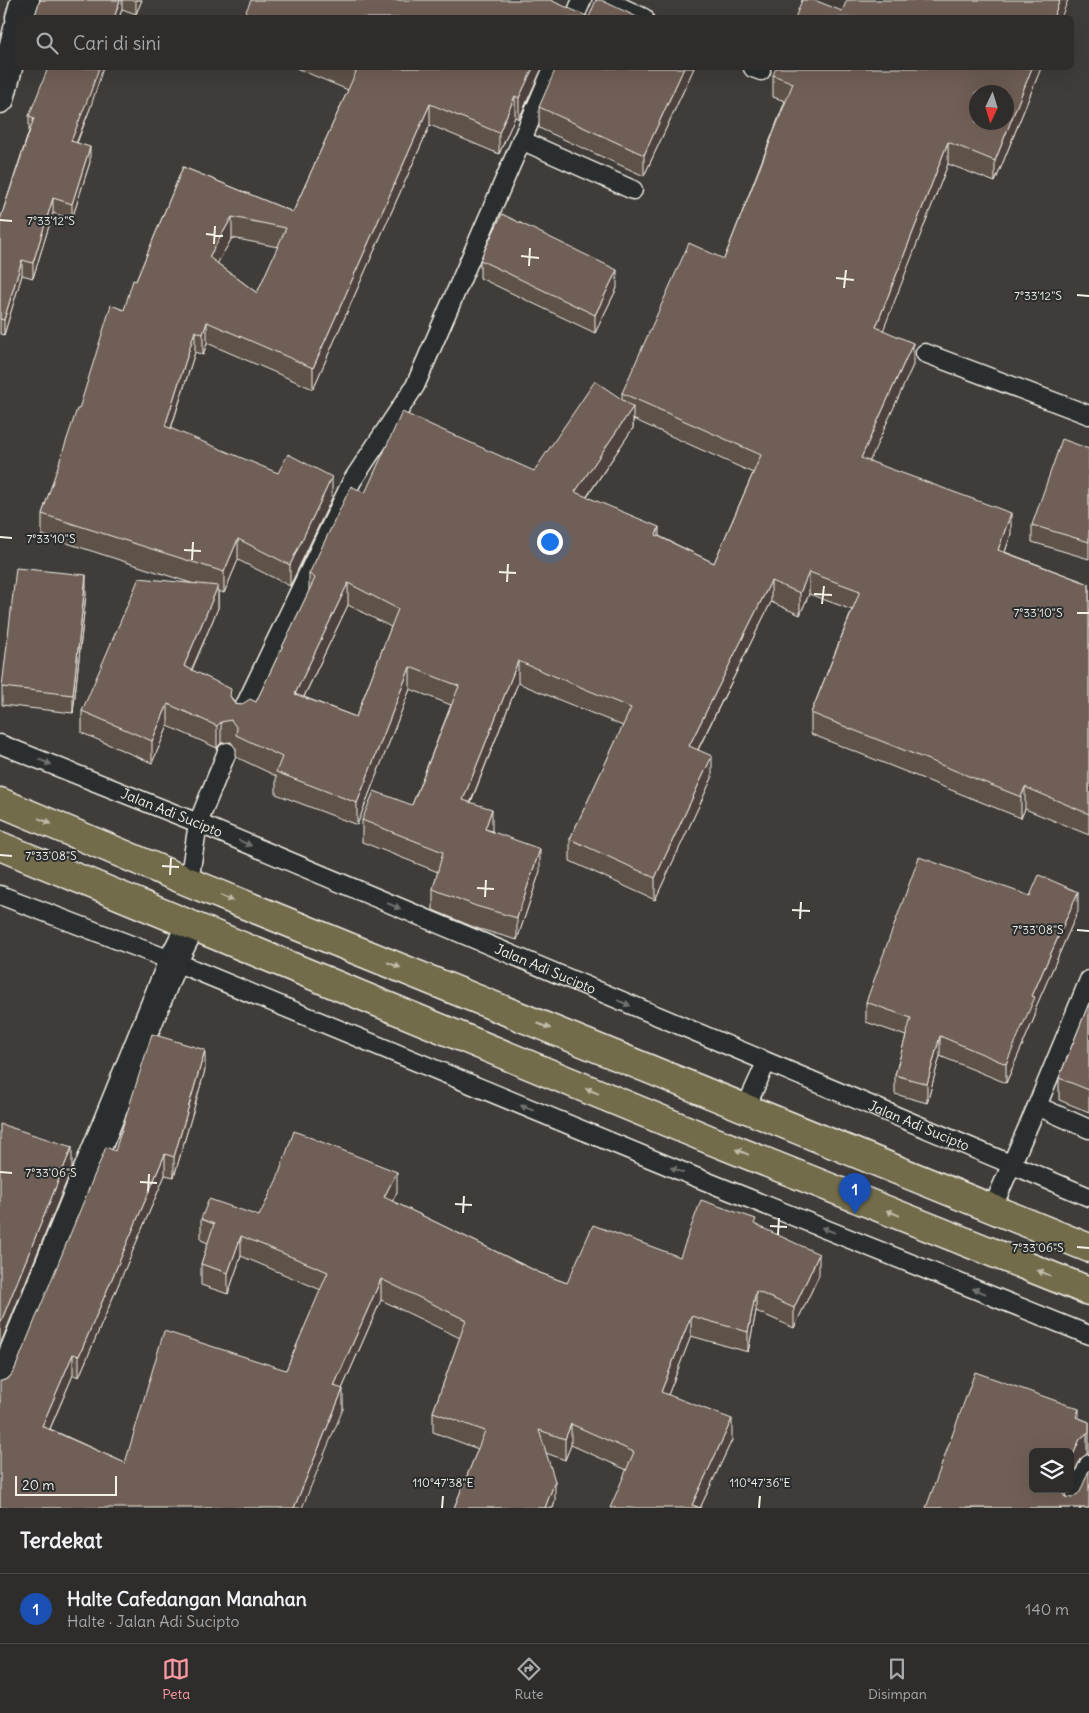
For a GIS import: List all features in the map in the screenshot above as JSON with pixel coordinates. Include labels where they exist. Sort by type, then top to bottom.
[{"type":"highway","points":[[0,802],[189,882],[1089,1248]]},
{"type":"highway","points":[[0,846],[708,1138],[1089,1291]]},
{"type":"street","points":[[21,15],[25,0]]},
{"type":"street","points":[[0,99],[15,40]]},
{"type":"street","points":[[0,1386],[173,961],[191,925]]},
{"type":"lane","points":[[575,15],[582,0]]},
{"type":"lane","points":[[606,0],[638,15]]},
{"type":"lane","points":[[240,716],[352,481],[415,386],[552,70]]},
{"type":"lane","points":[[522,140],[633,190]]},
{"type":"lane","points":[[926,354],[1089,415]]},
{"type":"lane","name":"Jalan Adi Sucipto","points":[[0,744],[198,823],[1089,1197]]},
{"type":"lane","points":[[189,882],[198,823],[227,752]]},
{"type":"lane","points":[[0,895],[173,961],[693,1176],[1089,1335]]},
{"type":"lane","points":[[992,1209],[1089,980]]},
{"type":"lane","points":[[746,1108],[766,1063]]},
{"type":"lane","points":[[1037,1106],[1089,1130]]},
{"type":"lane","points":[[1070,1508],[1089,1464]]},
{"type":"building","points":[[40,0],[120,0],[115,15],[35,15]]},
{"type":"building","points":[[251,0],[550,0],[584,15],[244,15]]},
{"type":"building","points":[[596,0],[601,0],[633,15],[590,15]]},
{"type":"building","points":[[802,0],[814,0],[842,11],[847,0],[1060,0],[1054,15],[796,15]]},
{"type":"building","points":[[47,70],[98,70],[71,141],[90,147],[72,204],[53,198],[33,263],[22,260],[4,320],[0,319],[0,220],[34,118],[29,116]]},
{"type":"building","points":[[350,70],[532,70],[519,98],[515,96],[499,133],[430,104],[313,368],[207,322],[203,334],[195,331],[165,426],[278,473],[288,454],[332,477],[290,565],[238,539],[224,572],[42,514],[77,409],[79,409],[111,305],[124,310],[133,280],[136,281],[183,167],[293,212],[356,72]],"holes":[[[232,217],[286,228],[257,293],[209,257]]]},
{"type":"building","points":[[555,70],[683,70],[644,155],[539,107]]},
{"type":"building","points":[[775,70],[1031,70],[1014,113],[1014,85],[969,85],[969,130],[1007,130],[995,161],[948,142],[876,327],[913,343],[861,458],[1011,513],[998,550],[1089,584],[1089,814],[1025,787],[1021,797],[811,713],[860,591],[809,572],[800,593],[771,581],[689,746],[712,756],[655,878],[570,839],[631,708],[518,661],[463,800],[492,809],[485,829],[540,849],[517,918],[476,906],[433,889],[443,852],[362,820],[374,791],[412,805],[459,686],[410,667],[357,803],[276,772],[282,757],[236,735],[237,728],[231,720],[221,722],[217,726],[168,704],[152,741],[82,711],[139,578],[218,586],[184,666],[231,689],[230,696],[235,704],[241,705],[250,699],[256,702],[315,578],[309,574],[351,486],[365,493],[402,412],[534,471],[595,381],[633,407],[575,492],[659,527],[656,535],[714,563],[761,455],[622,393],[689,243],[724,259],[793,83],[773,75]],"holes":[[[348,583],[398,609],[356,717],[295,694]]]},
{"type":"building","points":[[502,214],[617,270],[595,315],[480,260]]},
{"type":"building","points":[[1062,439],[1089,449],[1089,542],[1032,525]]},
{"type":"building","points":[[16,568],[86,575],[73,695],[2,687]]},
{"type":"building","points":[[919,857],[1030,896],[1039,875],[1078,892],[1032,996],[1035,997],[1006,1064],[940,1036],[927,1084],[895,1075],[911,1018],[866,1002]]},
{"type":"building","points":[[1089,1003],[1089,1090],[1059,1078]]},
{"type":"building","points":[[152,1034],[205,1050],[174,1157],[165,1154],[79,1356],[73,1354],[42,1426],[125,1463],[164,1331],[286,1370],[328,1272],[241,1236],[228,1273],[201,1264],[214,1224],[201,1219],[209,1199],[259,1216],[277,1179],[294,1131],[397,1172],[384,1197],[540,1273],[567,1283],[593,1225],[680,1257],[701,1200],[756,1219],[754,1224],[819,1254],[794,1308],[756,1291],[748,1332],[691,1316],[661,1392],[732,1419],[692,1505],[700,1508],[610,1508],[634,1452],[571,1424],[565,1439],[539,1430],[555,1481],[545,1508],[454,1508],[485,1431],[433,1412],[466,1320],[381,1279],[334,1386],[343,1389],[294,1508],[0,1508],[0,1381],[9,1378],[14,1371],[106,1147],[115,1151]]},
{"type":"building","points":[[0,1124],[72,1147],[0,1324]]},
{"type":"building","points":[[975,1372],[1079,1409],[1076,1417],[1089,1422],[1089,1433],[1080,1439],[1074,1453],[1074,1448],[1029,1448],[1029,1493],[1062,1493],[1065,1497],[1072,1498],[1080,1492],[1089,1470],[1089,1508],[926,1508]]},
{"type":"place","name":"Halte Cafedangan Manahan","points":[[855,1214]]}]
